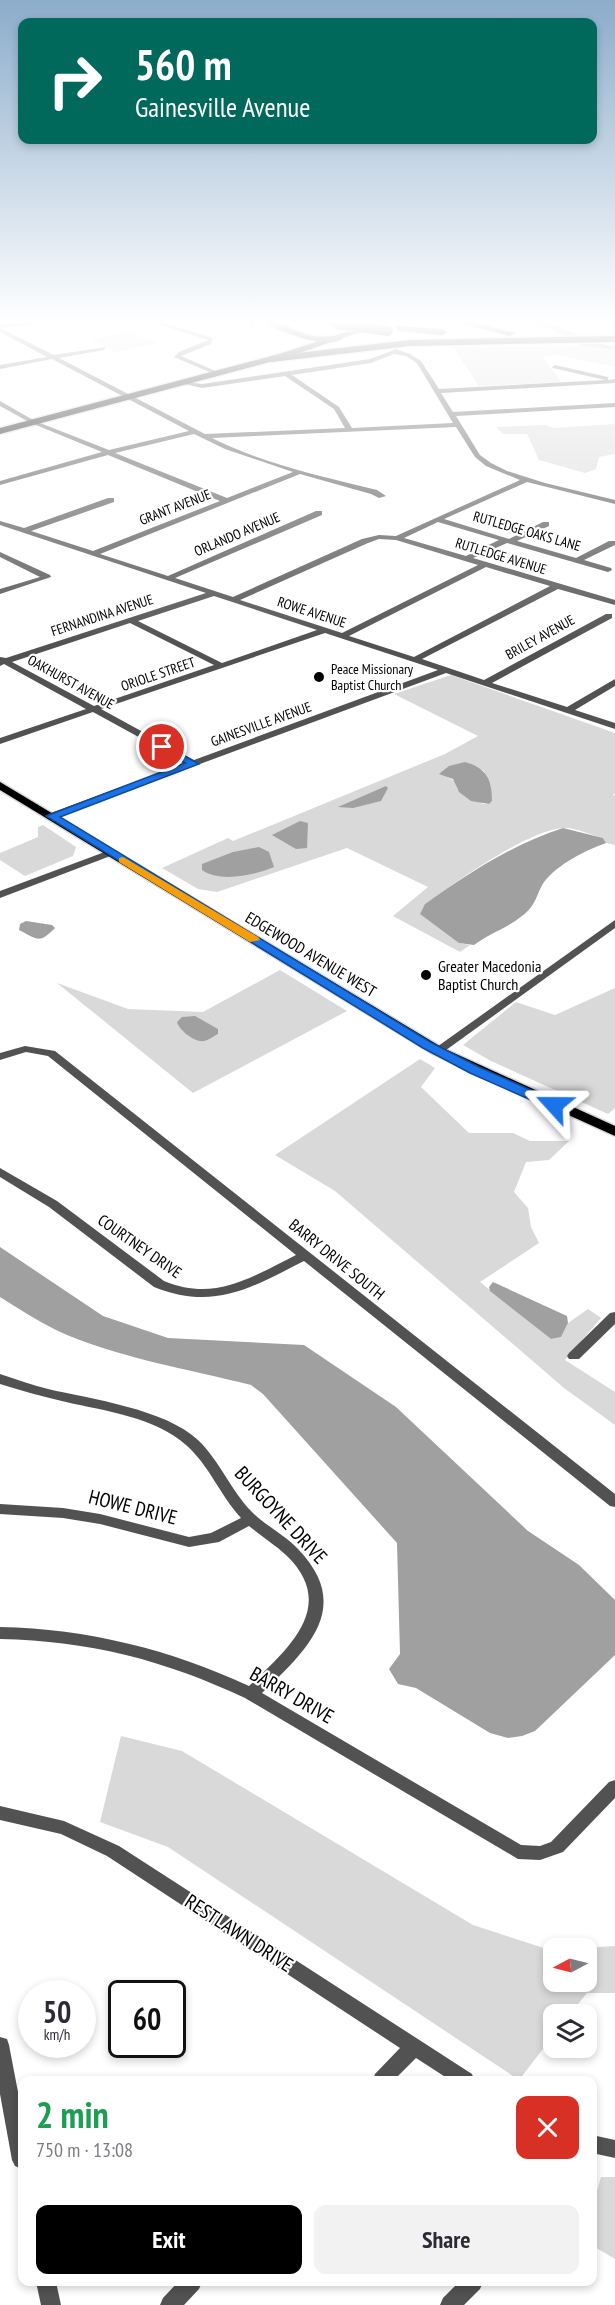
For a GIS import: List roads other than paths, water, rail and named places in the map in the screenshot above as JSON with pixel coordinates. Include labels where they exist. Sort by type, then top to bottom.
[{"type":"main road","name":"EDGEWOOD AVENUE WEST","points":[[0,785],[438,1051],[615,1132]]},
{"type":"street","points":[[46,428],[227,501]]},
{"type":"street","points":[[186,428],[251,458],[382,496]]},
{"type":"street","points":[[0,483],[106,453],[198,434],[381,428]]},
{"type":"street","points":[[461,428],[477,456],[485,463],[528,479],[615,502]]},
{"type":"street","name":"GRANT AVENUE","points":[[92,554],[300,472]]},
{"type":"street","points":[[397,538],[528,479]]},
{"type":"street","points":[[24,531],[111,500]]},
{"type":"street","name":"ORLANDO AVENUE","points":[[167,579],[318,513]]},
{"type":"street","name":"RUTLEDGE OAKS LANE","points":[[438,520],[608,570]]},
{"type":"street","points":[[466,559],[546,524]]},
{"type":"street","name":"ROWE AVENUE","points":[[3,526],[615,726]]},
{"type":"street","name":"RUTLEDGE AVENUE","points":[[233,600],[365,541],[379,537],[397,538],[615,603]]},
{"type":"street","points":[[579,560],[612,543]]},
{"type":"street","points":[[0,554],[47,577],[0,592]]},
{"type":"street","points":[[342,636],[484,565]]},
{"type":"street","points":[[414,660],[557,586]]},
{"type":"street","name":"FERNANDINA AVENUE","points":[[1,661],[212,594]]},
{"type":"street","name":"BRILEY AVENUE","points":[[485,683],[609,616]]},
{"type":"street","points":[[130,620],[222,666]]},
{"type":"street","name":"ORIOLE STREET","points":[[0,741],[325,630]]},
{"type":"street","name":"OAKHURST AVENUE","points":[[1,661],[193,764]]},
{"type":"street","name":"GAINESVILLE AVENUE","points":[[51,816],[446,670]]},
{"type":"street","points":[[568,710],[615,682]]},
{"type":"street","points":[[0,896],[110,853]]},
{"type":"street","points":[[438,1051],[615,923]]},
{"type":"street","name":"BARRY DRIVE SOUTH","points":[[0,1057],[17,1050],[35,1048],[51,1053],[615,1502]]},
{"type":"street","name":"COURTNEY DRIVE","points":[[0,1172],[53,1204],[159,1284],[179,1292],[206,1295],[236,1289],[305,1255]]},
{"type":"street","points":[[574,1356],[615,1316]]},
{"type":"street","name":"BURGOYNE DRIVE","points":[[2,1382],[151,1420],[183,1434],[200,1450],[231,1496],[251,1519],[294,1554],[306,1569],[312,1577],[318,1598],[316,1617],[308,1634],[251,1694]]},
{"type":"street","name":"HOWE DRIVE","points":[[0,1509],[38,1510],[90,1517],[189,1542],[214,1538],[251,1519]]},
{"type":"street","name":"BARRY DRIVE","points":[[0,1633],[51,1635],[116,1646],[182,1664],[251,1694],[518,1852],[540,1853],[557,1847],[615,1787]]},
{"type":"street","name":"RESTLAWN DRIVE","points":[[0,1813],[63,1828],[113,1851],[459,2076]]},
{"type":"street","points":[[0,2044],[18,2139]]},
{"type":"street","points":[[386,2076],[414,2047]]},
{"type":"street","points":[[597,2145],[615,2149]]},
{"type":"street","points":[[47,2286],[51,2305]]},
{"type":"street","points":[[170,2305],[188,2286]]},
{"type":"street","points":[[450,2305],[469,2286]]},
{"type":"place","name":"Peace Missionary Baptist Church","points":[[319,677]]},
{"type":"place","name":"Greater Macedonia Baptist Church","points":[[426,975]]}]
